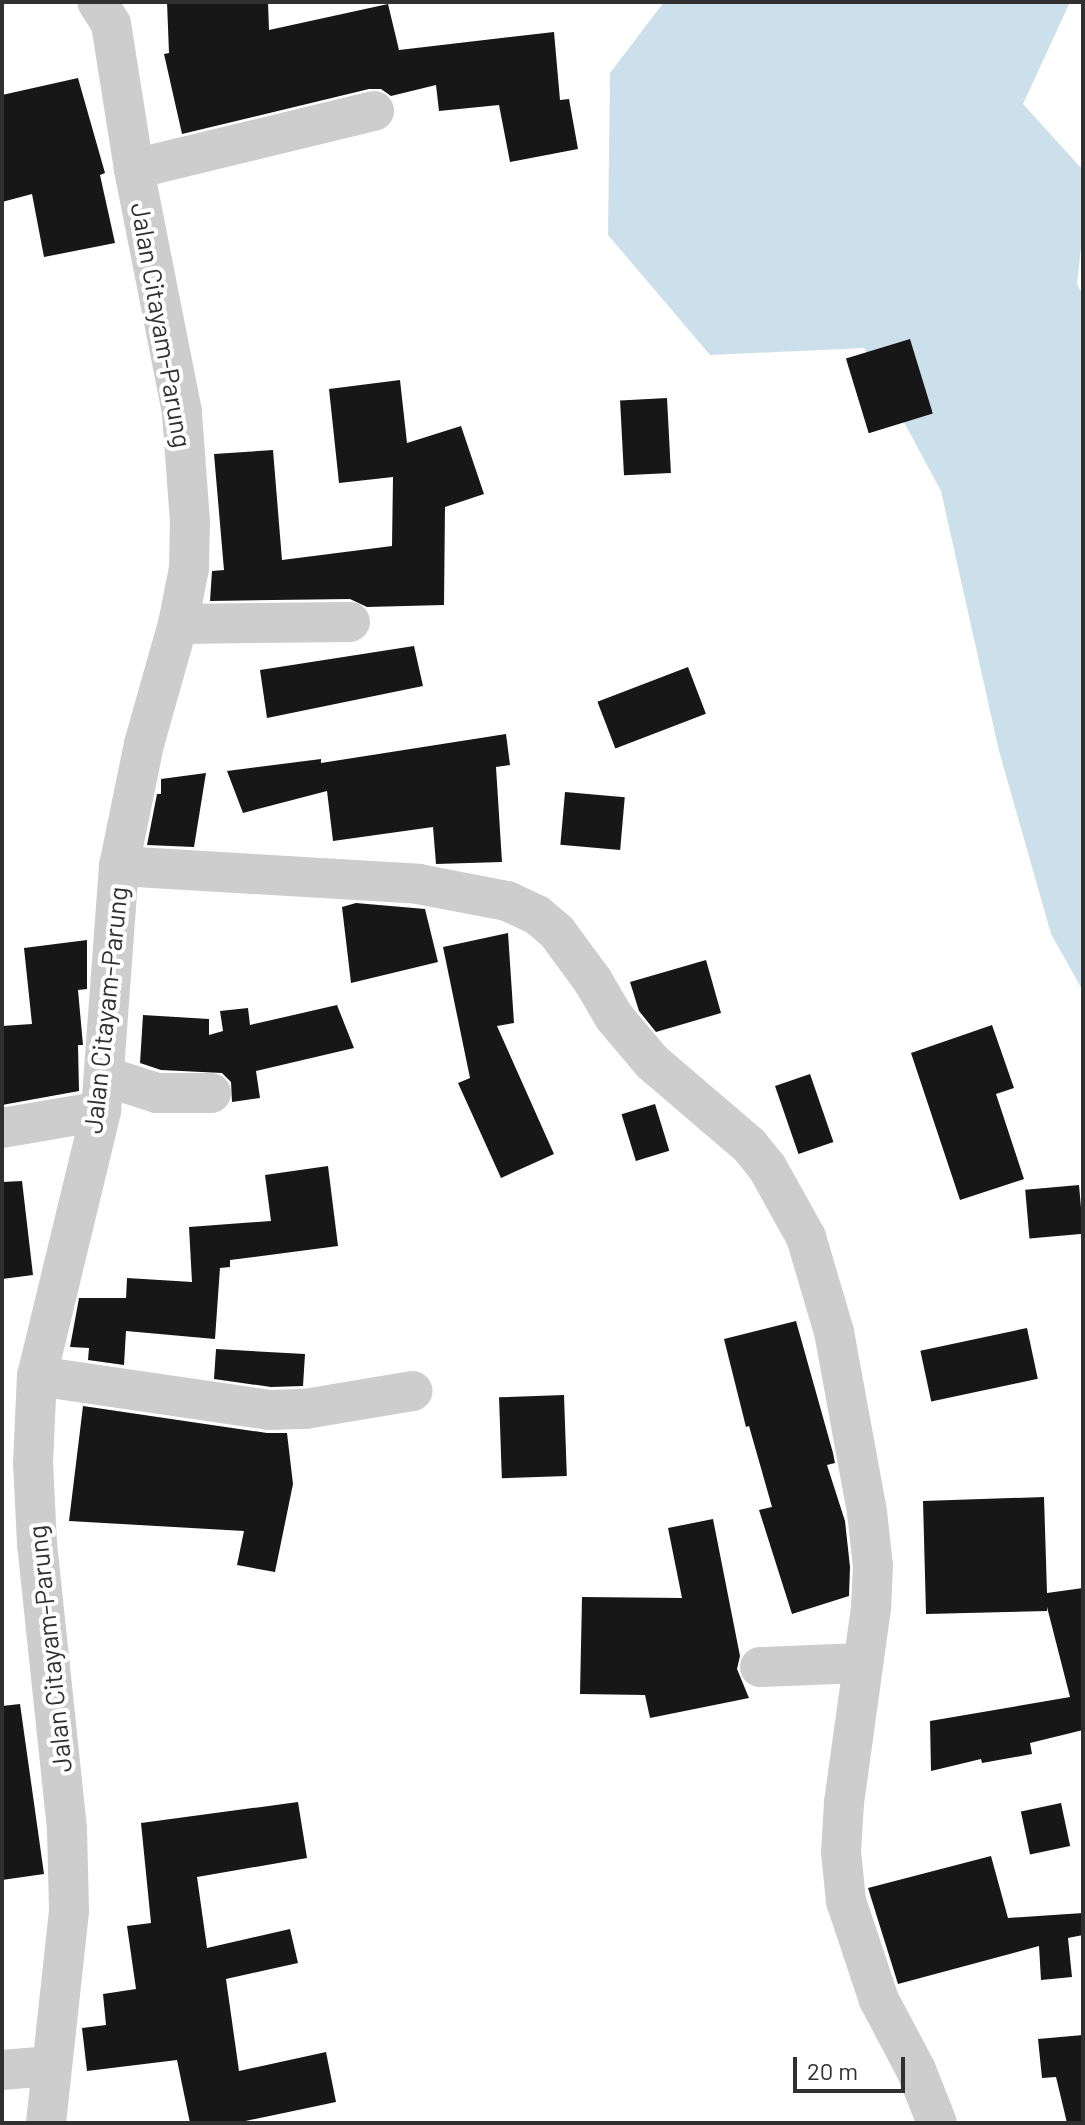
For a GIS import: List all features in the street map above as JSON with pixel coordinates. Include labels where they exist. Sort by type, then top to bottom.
[{"type":"street","name":"Jalan Citayam-Parung","points":[[46,2123],[69,1910],[67,1829],[36,1530],[33,1463],[37,1376],[103,1094],[119,866],[144,744],[178,624],[189,568],[190,522],[182,412],[134,169],[111,9]]},
{"type":"street","points":[[134,169],[374,111]]},
{"type":"street","points":[[178,624],[350,622]]},
{"type":"street","points":[[119,866],[418,884],[507,901],[537,915],[557,932],[593,981],[614,1017],[652,1062],[749,1145],[767,1167],[806,1237],[834,1332],[867,1512],[873,1566],[871,1608],[861,1663],[841,1852],[846,1901],[879,2000],[916,2070],[937,2123]]},
{"type":"street","points":[[2,1128],[103,1094],[211,1093]]},
{"type":"street","points":[[37,1376],[270,1410],[305,1409],[413,1391]]},
{"type":"street","points":[[760,1667],[861,1663]]},
{"type":"street","points":[[2,2070],[51,2066]]},
{"type":"water","points":[[664,2],[1070,2],[1023,104],[1083,170],[1083,229],[1077,284],[1083,295],[1083,991],[1051,934],[999,751],[941,491],[864,348],[710,355],[608,235],[610,73]]},
{"type":"building","points":[[167,2],[268,2],[269,30],[388,4],[399,50],[554,32],[560,100],[569,99],[578,149],[510,162],[499,105],[439,111],[436,85],[391,96],[381,89],[369,89],[182,134],[164,54],[169,53]]},
{"type":"building","points":[[78,78],[105,173],[100,175],[115,243],[44,257],[32,194],[2,202],[2,95]]},
{"type":"building","points":[[910,339],[933,414],[869,433],[846,359]]},
{"type":"building","points":[[400,380],[407,443],[461,426],[484,494],[445,507],[444,605],[367,607],[350,599],[210,601],[212,571],[224,570],[214,454],[273,450],[282,560],[392,546],[393,477],[339,483],[329,389]]},
{"type":"building","points":[[667,398],[671,473],[624,475],[620,400]]},
{"type":"building","points":[[414,646],[423,686],[267,718],[260,670]]},
{"type":"building","points":[[688,667],[706,714],[615,748],[597,702]]},
{"type":"building","points":[[506,734],[510,765],[496,767],[502,862],[436,864],[433,827],[333,841],[327,791],[243,813],[227,771],[321,759],[321,763]]},
{"type":"building","points":[[206,773],[194,847],[147,845],[157,794],[161,794],[161,779]]},
{"type":"building","points":[[565,792],[625,797],[620,850],[560,845]]},
{"type":"building","points":[[356,903],[425,909],[438,962],[351,983],[342,907]]},
{"type":"building","points":[[508,933],[514,1023],[497,1026],[554,1154],[501,1178],[458,1083],[470,1078],[443,947]]},
{"type":"building","points":[[87,940],[87,989],[78,990],[83,1045],[78,1045],[79,1091],[2,1105],[2,1026],[32,1024],[24,948]]},
{"type":"building","points":[[706,960],[721,1013],[656,1032],[639,1011],[630,982]]},
{"type":"building","points":[[337,1005],[354,1048],[256,1071],[260,1098],[232,1102],[231,1082],[222,1073],[161,1070],[140,1063],[143,1015],[209,1019],[209,1035],[223,1031],[220,1011],[248,1008],[250,1025]]},
{"type":"building","points":[[992,1025],[1014,1088],[996,1094],[1024,1179],[960,1200],[911,1053]]},
{"type":"building","points":[[810,1074],[833,1142],[798,1154],[775,1086]]},
{"type":"building","points":[[655,1104],[669,1151],[636,1161],[622,1114]]},
{"type":"building","points":[[328,1166],[338,1246],[230,1260],[230,1267],[220,1268],[215,1339],[126,1331],[124,1365],[88,1360],[89,1348],[70,1347],[79,1298],[126,1298],[127,1278],[192,1282],[189,1227],[271,1221],[265,1175]]},
{"type":"building","points":[[22,1181],[33,1275],[2,1279],[2,1182]]},
{"type":"building","points":[[1079,1185],[1083,1234],[1029,1239],[1025,1190]]},
{"type":"building","points":[[796,1321],[833,1453],[835,1463],[827,1465],[845,1521],[850,1567],[849,1596],[792,1614],[759,1510],[772,1507],[749,1426],[746,1427],[724,1339]]},
{"type":"building","points":[[1027,1328],[1038,1379],[931,1402],[920,1351]]},
{"type":"building","points":[[216,1349],[305,1354],[303,1386],[271,1387],[214,1379]]},
{"type":"building","points":[[564,1395],[567,1476],[502,1478],[499,1397]]},
{"type":"building","points":[[83,1406],[267,1433],[287,1433],[293,1484],[275,1572],[237,1565],[244,1531],[69,1521]]},
{"type":"building","points":[[1044,1497],[1047,1593],[1083,1588],[1083,1730],[1030,1743],[1032,1754],[982,1763],[981,1759],[931,1771],[930,1721],[1070,1697],[1047,1607],[1047,1611],[926,1614],[923,1501]]},
{"type":"building","points":[[713,1519],[740,1656],[737,1669],[749,1698],[650,1718],[645,1695],[580,1694],[582,1597],[682,1598],[668,1528]]},
{"type":"building","points":[[20,1704],[44,1874],[2,1880],[2,1706]]},
{"type":"building","points":[[298,1802],[307,1858],[197,1877],[207,1948],[290,1929],[298,1963],[226,1979],[239,2071],[326,2052],[336,2102],[236,2123],[190,2123],[177,2060],[87,2071],[82,2028],[106,2025],[103,1994],[136,1989],[127,1926],[151,1923],[141,1823]]},
{"type":"building","points":[[1061,1803],[1070,1846],[1030,1855],[1021,1812]]},
{"type":"building","points":[[991,1856],[1008,1918],[1083,1913],[1083,1935],[1068,1938],[1072,1977],[1041,1980],[1039,1946],[898,1984],[868,1888]]},
{"type":"building","points":[[1083,2035],[1083,2123],[1067,2123],[1056,2077],[1042,2078],[1038,2039]]}]
